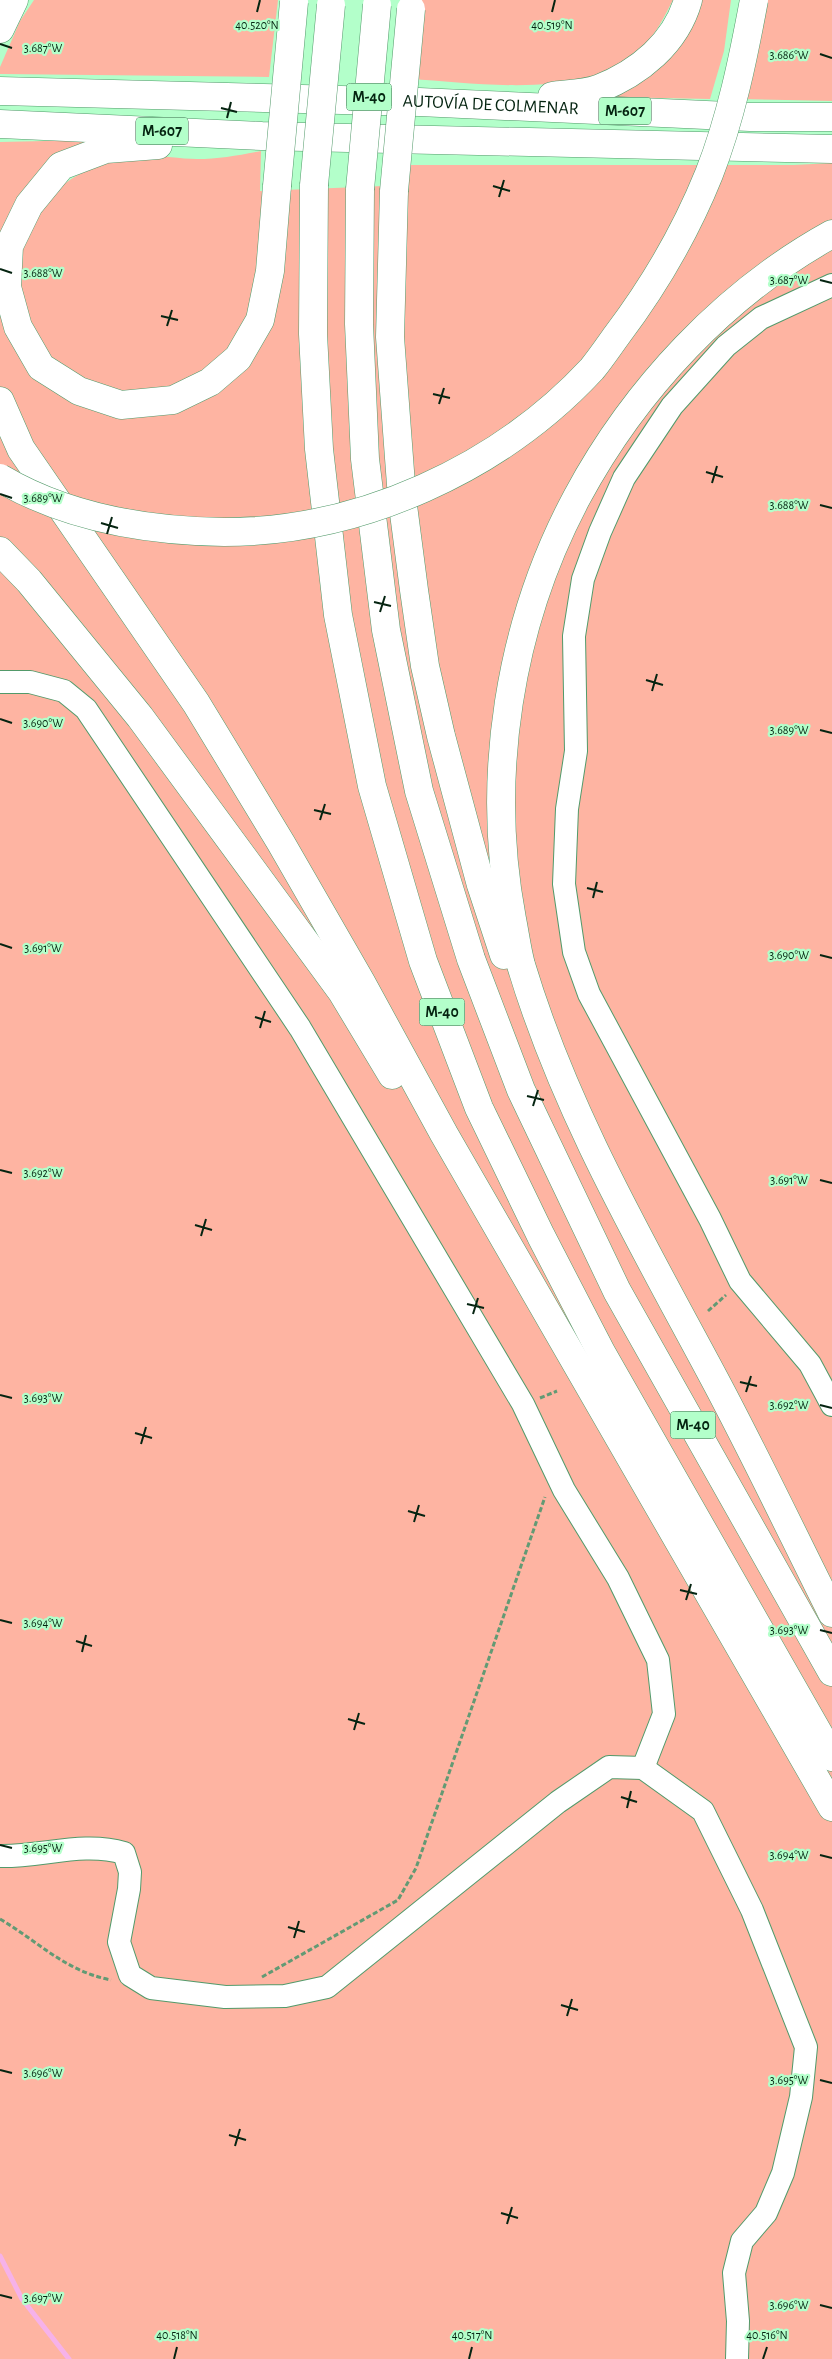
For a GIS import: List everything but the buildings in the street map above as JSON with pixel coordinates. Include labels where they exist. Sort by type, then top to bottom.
[{"type":"highway","points":[[0,29],[14,0]]},
{"type":"highway","points":[[418,102],[541,97],[597,90],[635,71],[667,44],[685,12],[688,0]]},
{"type":"highway","points":[[0,478],[27,494],[111,520],[184,531],[263,532],[344,517],[433,485],[484,456],[546,413],[593,368],[640,304],[677,242],[709,174],[739,80],[754,0]]},
{"type":"highway","points":[[262,136],[106,149],[61,166],[29,205],[9,246],[7,287],[18,327],[42,367],[79,391],[121,405],[173,400],[210,382],[238,358],[260,320],[270,272],[294,1]]},
{"type":"highway","name":"M-40","points":[[331,3],[314,185],[313,334],[319,449],[338,615],[372,786],[423,961],[479,1108],[540,1236],[606,1360],[832,1757]]},
{"type":"highway","name":"M-40","points":[[377,3],[360,189],[359,324],[365,459],[386,630],[419,791],[471,959],[522,1090],[617,1291],[832,1672]]},
{"type":"highway","points":[[411,5],[394,191],[390,337],[402,498],[425,666],[481,885],[508,966],[552,1082],[622,1227],[766,1481]]},
{"type":"highway","name":"AUTOVÍA DE COLMENAR","points":[[0,92],[418,102],[750,117],[832,118]]},
{"type":"highway","name":"AUTOVÍA DE COLMENAR","points":[[0,124],[262,136],[832,149]]},
{"type":"highway","points":[[832,234],[808,247],[761,279],[718,317],[671,364],[627,417],[593,467],[564,521],[536,592],[517,661],[504,750],[500,813],[506,887],[520,962],[551,1053],[628,1222],[716,1382],[832,1613]]},
{"type":"highway","points":[[0,401],[21,449],[196,703],[281,843],[361,982],[444,1134],[832,1807]]},
{"type":"highway","points":[[0,551],[29,582],[140,716],[342,992],[742,1648]]},
{"type":"street","points":[[832,285],[761,318],[726,346],[672,406],[624,478],[600,532],[583,579],[574,636],[576,751],[567,809],[564,884],[574,952],[589,994],[710,1219],[740,1282],[810,1364],[832,1405]]},
{"type":"street","points":[[0,682],[30,682],[64,691],[86,709],[300,1028],[523,1404],[564,1490],[618,1578],[658,1660],[664,1714],[643,1768]]},
{"type":"street","points":[[0,1856],[87,1848],[106,1848],[124,1853],[130,1872],[129,1889],[119,1942],[130,1975],[151,1988],[225,1997],[285,1996],[327,1987],[558,1802],[610,1767],[643,1768],[703,1811],[752,1910],[806,2047],[801,2097],[784,2173],[766,2213],[742,2241],[734,2273],[738,2321],[737,2359]]},
{"type":"path","points":[[708,1311],[740,1282]]},
{"type":"path","points":[[259,1978],[398,1900],[416,1868],[554,1470]]},
{"type":"path","points":[[0,1919],[24,1933],[64,1964],[94,1977],[113,1980]]},
{"type":"shaded area","points":[[34,0],[278,0],[269,77],[0,74],[0,67],[20,21]]},
{"type":"shaded area","points":[[422,0],[673,0],[647,43],[620,65],[594,76],[564,82],[500,85],[411,79]]},
{"type":"shaded area","points":[[698,0],[731,0],[724,51],[710,99],[610,97]]},
{"type":"shaded area","points":[[764,0],[832,0],[832,101],[741,99]]},
{"type":"shaded area","points":[[91,140],[43,166],[28,184],[62,186],[87,171],[107,162],[126,157],[151,156],[205,159],[261,151],[260,191],[408,185],[409,165],[794,165],[832,163],[832,2359],[0,2359],[0,142]]},
{"type":"waterway","points":[[0,2256],[22,2299],[69,2359]]}]
